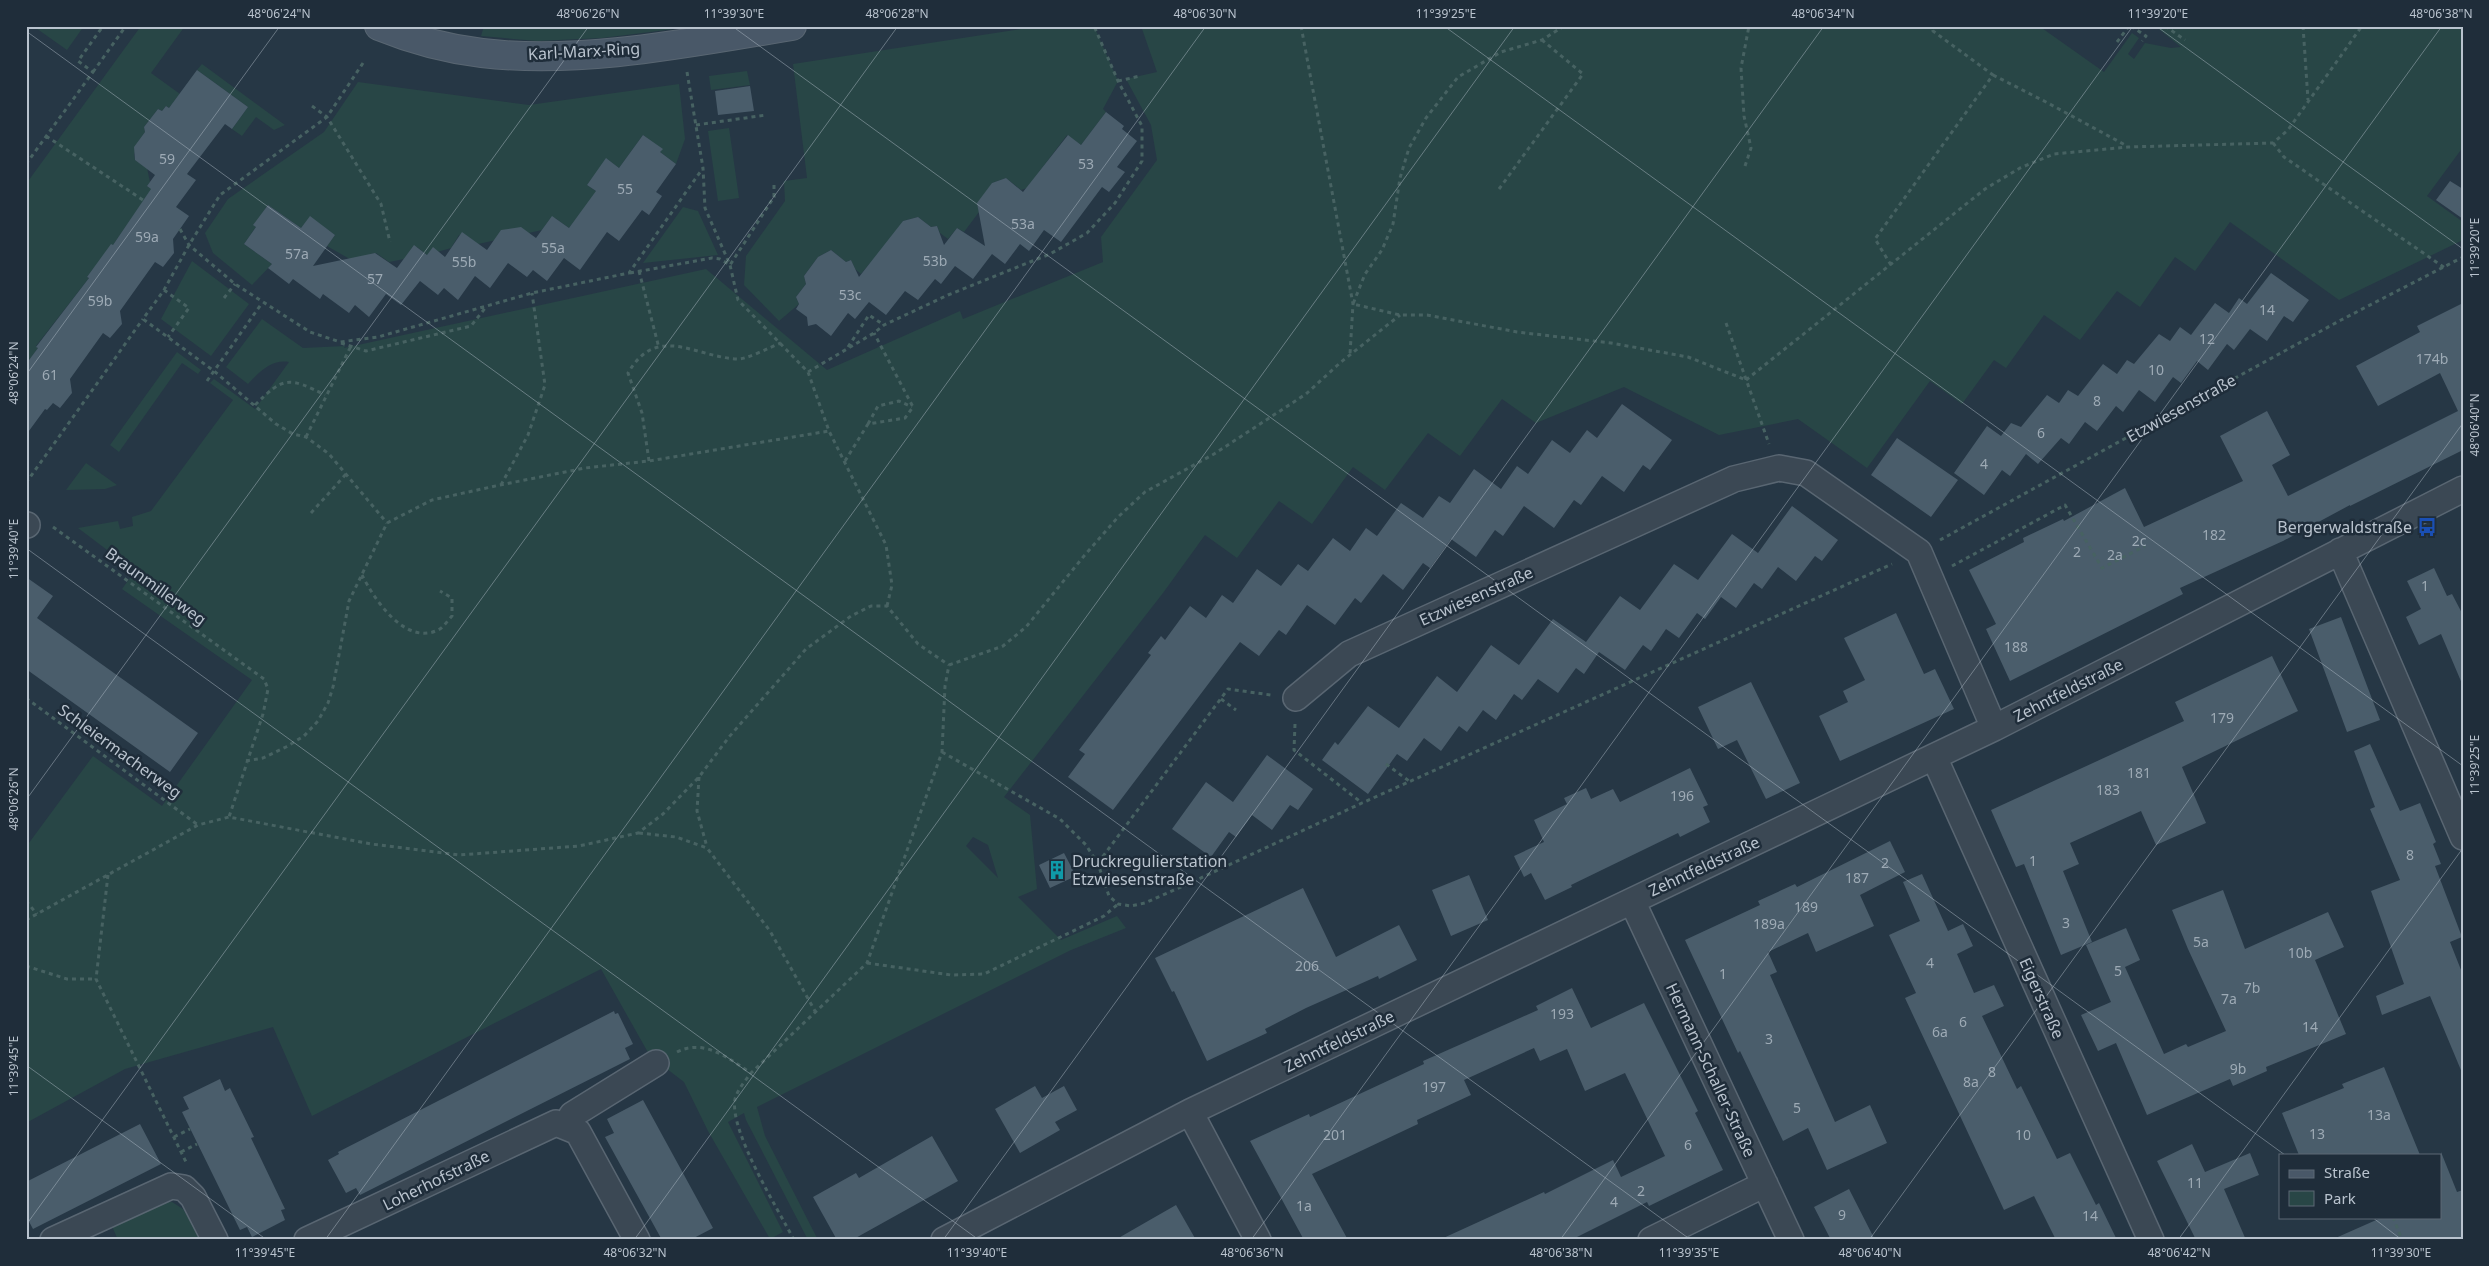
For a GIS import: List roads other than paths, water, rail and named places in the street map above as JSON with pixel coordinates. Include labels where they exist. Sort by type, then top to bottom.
[{"type":"main road","name":"Karl-Marx-Ring","points":[[379,26],[424,41],[482,53],[550,56],[615,52],[792,26]]},
{"type":"street","name":"Etzwiesenstraße","points":[[1296,698],[1349,654],[1734,479],[1778,468],[1806,473],[1919,552],[1994,728]]},
{"type":"street","name":"Zehntfeldstraße","points":[[944,1240],[1190,1112],[1994,728],[2463,489]]},
{"type":"street","points":[[2340,551],[2463,837]]},
{"type":"street","name":"Eigerstraße","points":[[1934,757],[2151,1240]]},
{"type":"street","name":"Hermann-Schaller-Straße","points":[[1632,901],[1791,1240]]},
{"type":"street","points":[[637,1240],[578,1132],[566,1126],[572,1115],[656,1063]]},
{"type":"street","points":[[1190,1112],[1258,1240]]},
{"type":"street","name":"Loherhofstraße","points":[[307,1240],[556,1124],[566,1126]]},
{"type":"street","points":[[1651,1240],[1765,1184]]},
{"type":"street","points":[[53,1240],[172,1186],[184,1188],[193,1197],[215,1240]]},
{"type":"place","name":"Bergerwaldstraße","points":[[2427,527]]},
{"type":"place","name":"Druckregulierstation Etzwiesenstraße","points":[[1057,870]]}]
